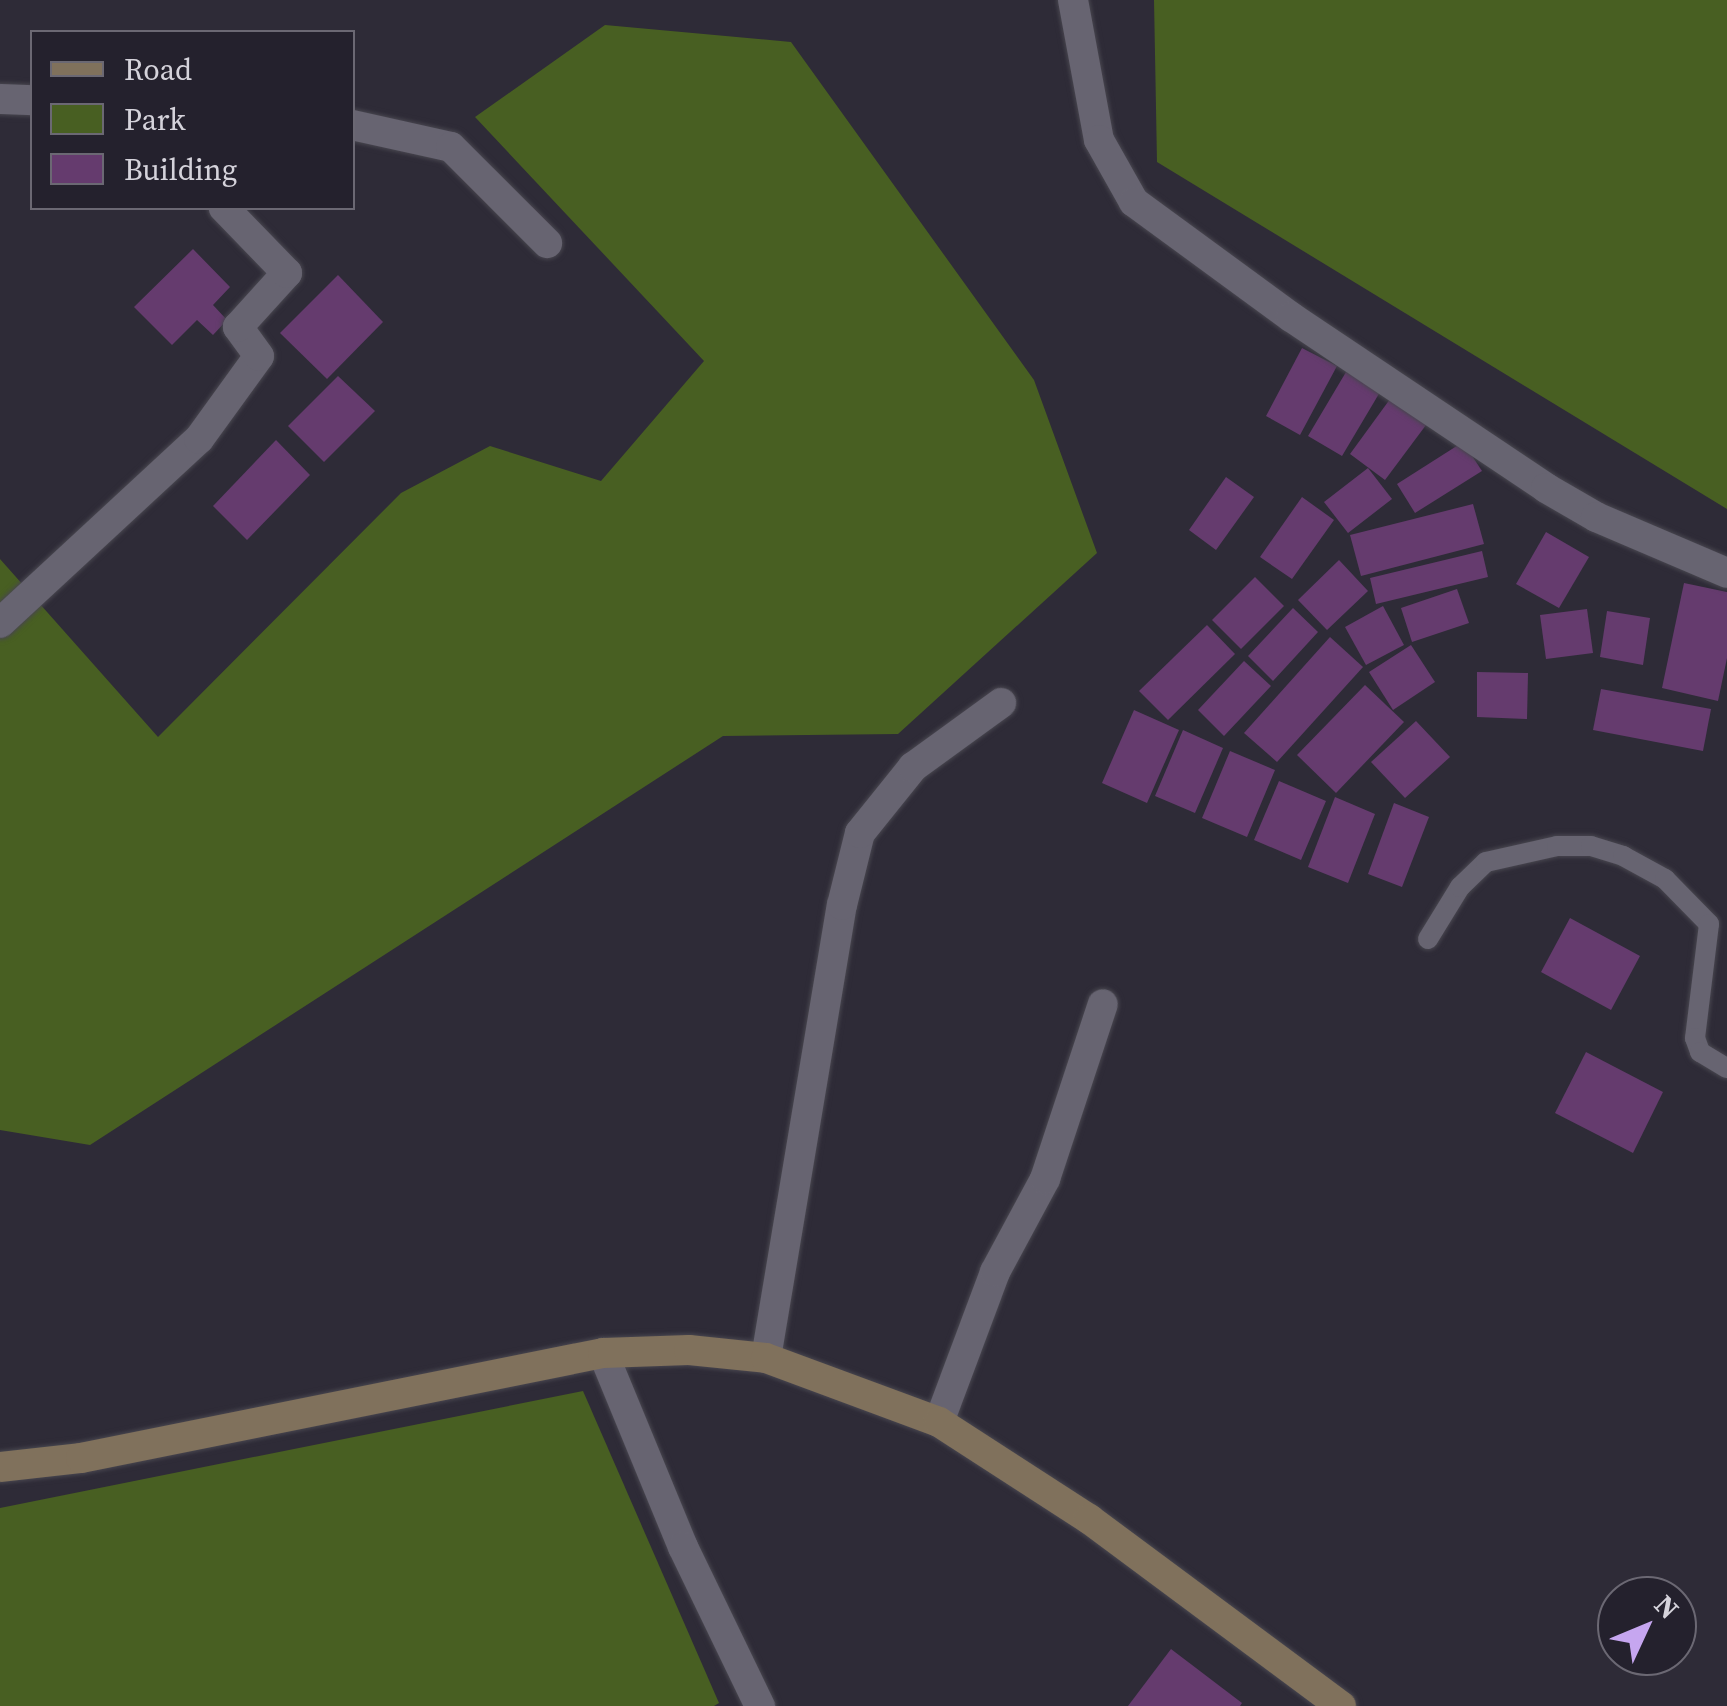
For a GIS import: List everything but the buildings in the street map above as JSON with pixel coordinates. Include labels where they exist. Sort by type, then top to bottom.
[{"type":"main road","points":[[0,1468],[81,1458],[603,1353],[689,1350],[766,1358],[939,1422],[1089,1519],[1341,1706]]},
{"type":"street","points":[[1073,0],[1099,140],[1120,183],[1156,220],[1291,318],[1562,498],[1727,573]]},
{"type":"street","points":[[0,99],[30,100]]},
{"type":"street","points":[[355,126],[451,147],[547,243]]},
{"type":"street","points":[[0,622],[200,440],[260,356],[238,328],[287,273],[226,210]]},
{"type":"street","points":[[766,1358],[842,905],[860,833],[912,767],[1001,703]]},
{"type":"street","points":[[939,1422],[995,1272],[1044,1179],[1103,1004]]},
{"type":"street","points":[[603,1353],[683,1547],[760,1706]]},
{"type":"lane","points":[[1428,938],[1460,887],[1486,862],[1556,846],[1591,846],[1623,856],[1665,879],[1709,924],[1695,1038],[1700,1052],[1727,1068]]},
{"type":"green space","points":[[1154,0],[1727,0],[1727,509],[1157,162]]},
{"type":"green space","points":[[605,25],[791,42],[1034,380],[1097,553],[898,734],[723,736],[90,1145],[0,1130],[0,559],[158,737],[401,493],[490,446],[601,481],[704,361],[475,117]]},
{"type":"green space","points":[[583,1391],[719,1703],[714,1706],[0,1706],[0,1508]]}]
